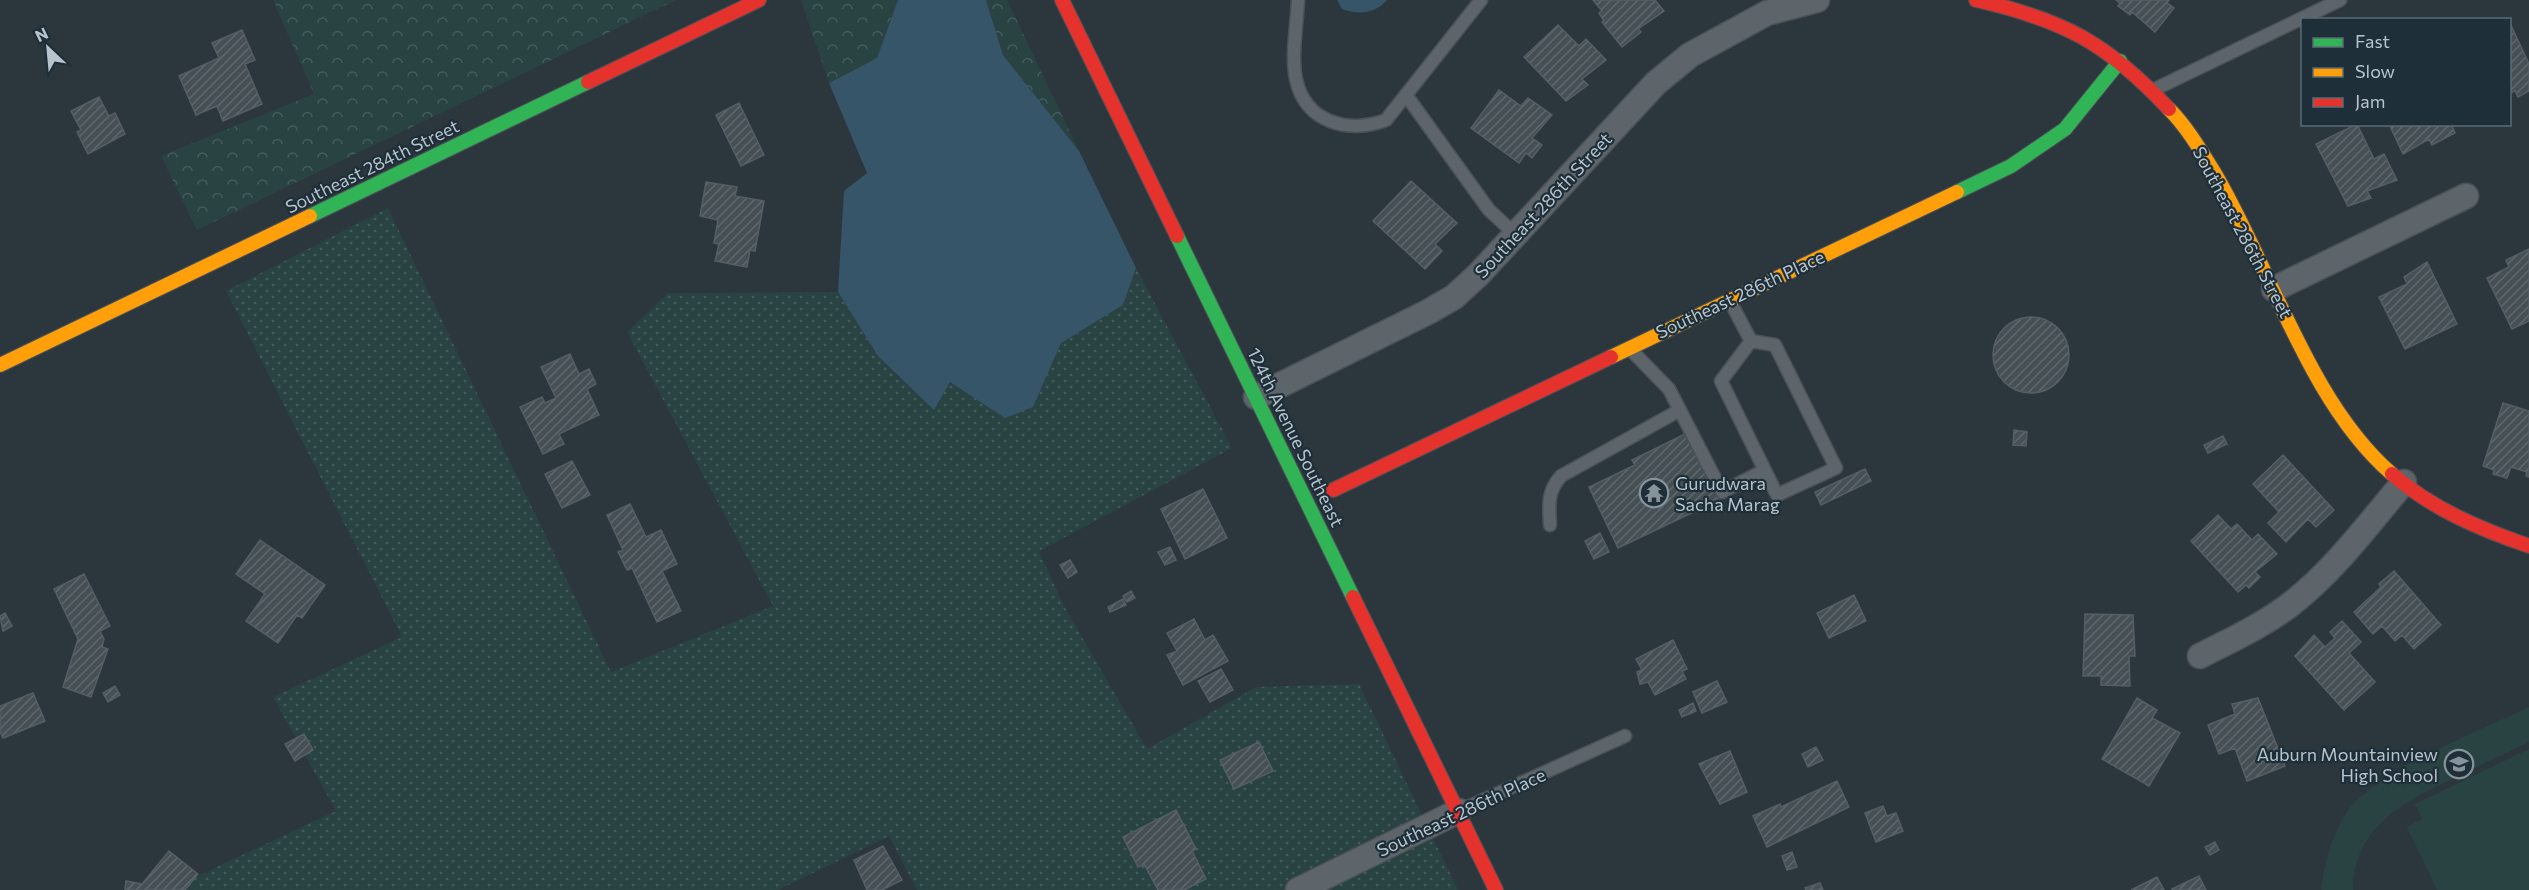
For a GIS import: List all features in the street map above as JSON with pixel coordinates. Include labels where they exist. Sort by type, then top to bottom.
[{"type":"street","name":"Southeast 284th Street","points":[[0,365],[759,0]]},
{"type":"street","name":"124th Avenue Southeast","points":[[1062,0],[1496,890]]},
{"type":"street","name":"Southeast 286th Street","points":[[1256,397],[1454,297],[1656,83],[1690,55],[1767,13],[1817,0]]},
{"type":"street","name":"Southeast 286th Street","points":[[1976,0],[2054,21],[2120,62],[2152,90],[2191,133],[2215,170],[2326,395],[2360,440],[2387,470],[2433,504],[2499,536],[2529,546]]},
{"type":"street","name":"Southeast 286th Place","points":[[1333,490],[1628,347],[2011,166],[2065,129],[2120,62]]},
{"type":"street","points":[[2274,289],[2466,196]]},
{"type":"street","points":[[2200,656],[2258,626],[2291,604],[2325,574],[2404,482]]},
{"type":"street","name":"Southeast 286th Place","points":[[1298,890],[1459,811]]},
{"type":"lane","points":[[1298,0],[1295,77],[1303,100],[1317,113],[1339,125],[1372,126],[1386,120],[1481,0]]},
{"type":"lane","points":[[2302,18],[2340,0]]},
{"type":"lane","points":[[2152,90],[2301,19]]},
{"type":"lane","points":[[1406,95],[1489,210],[1515,234]]},
{"type":"lane","points":[[1729,299],[1751,341]]},
{"type":"lane","points":[[1751,341],[1775,345],[1836,468],[1777,495],[1721,381],[1751,341]]},
{"type":"lane","points":[[1628,347],[1669,389],[1722,492],[1764,471]]},
{"type":"lane","points":[[1550,525],[1548,500],[1553,486],[1562,476],[1680,410]]},
{"type":"lane","name":"Southeast 286th Place","points":[[1459,811],[1625,736]]},
{"type":"green space","points":[[273,0],[676,0],[197,230],[161,156],[314,94]]},
{"type":"green space","points":[[801,0],[898,0],[877,58],[829,83]]},
{"type":"green space","points":[[986,0],[1007,0],[1079,151],[1003,55]]},
{"type":"green space","points":[[388,208],[611,672],[773,606],[627,332],[668,293],[838,292],[878,356],[934,409],[950,381],[1033,407],[1061,343],[1123,305],[1136,268],[1232,448],[1039,551],[1065,608],[1147,749],[1256,687],[1359,684],[1458,890],[917,890],[889,836],[778,890],[168,890],[336,811],[273,697],[402,637],[226,291]]},
{"type":"green space","points":[[2529,707],[2529,742],[2435,787],[2400,807],[2372,833],[2362,849],[2353,890],[2321,890],[2333,839],[2347,812],[2361,796],[2381,781],[2431,753]]},
{"type":"green space","points":[[2529,749],[2529,890],[2437,890],[2407,827],[2422,819],[2415,804]]},
{"type":"water","points":[[898,0],[986,0],[1003,55],[1079,151],[1136,268],[1123,305],[1061,343],[1033,407],[1005,418],[950,382],[934,410],[878,356],[838,292],[844,191],[867,173],[829,83],[877,58]]},
{"type":"water","points":[[1337,0],[1387,0],[1372,11],[1354,12],[1342,9]]},
{"type":"building","points":[[1593,0],[1655,0],[1664,11],[1638,29],[1641,32],[1622,47],[1602,22],[1604,21],[1599,13],[1602,11]]},
{"type":"building","points":[[2116,0],[2169,0],[2167,3],[2174,8],[2155,32],[2132,12],[2130,15],[2118,6],[2120,3]]},
{"type":"building","points":[[1558,25],[1579,46],[1586,39],[1606,60],[1582,79],[1588,85],[1566,101],[1524,57]]},
{"type":"building","points":[[2511,25],[2529,64],[2529,91],[2518,97],[2515,91],[2511,93]]},
{"type":"building","points":[[242,30],[255,60],[245,64],[262,104],[223,121],[217,106],[196,115],[179,76],[219,58],[212,43]]},
{"type":"building","points":[[1499,90],[1521,106],[1528,98],[1552,115],[1532,138],[1542,145],[1532,158],[1526,153],[1519,163],[1471,128]]},
{"type":"building","points":[[99,97],[109,116],[115,113],[125,134],[88,154],[77,132],[81,130],[71,111]]},
{"type":"building","points":[[739,103],[764,155],[741,166],[716,115]]},
{"type":"building","points":[[2353,126],[2358,126],[2374,159],[2384,154],[2397,180],[2367,191],[2371,198],[2348,206],[2316,144]]},
{"type":"building","points":[[2390,126],[2452,126],[2455,133],[2432,145],[2429,139],[2403,154]]},
{"type":"building","points":[[1411,181],[1457,223],[1435,244],[1442,251],[1425,269],[1373,221]]},
{"type":"building","points":[[706,182],[737,187],[735,196],[764,201],[755,251],[750,250],[747,267],[715,261],[719,244],[714,243],[718,220],[700,216]]},
{"type":"building","points":[[2529,249],[2529,321],[2512,329],[2487,278],[2509,267],[2506,260]]},
{"type":"building","points":[[2427,262],[2457,324],[2405,349],[2379,297],[2407,284],[2404,277]]},
{"type":"building","points":[[2031,317],[2046,320],[2058,328],[2066,340],[2069,355],[2066,370],[2058,382],[2046,390],[2031,393],[2016,390],[2004,382],[1996,370],[1993,355],[1996,340],[2004,328],[2016,320]]},
{"type":"building","points":[[570,354],[579,374],[589,369],[596,384],[587,389],[599,415],[559,434],[564,444],[543,454],[520,407],[542,397],[545,403],[556,398],[541,367]]},
{"type":"building","points":[[2503,403],[2529,411],[2529,477],[2526,476],[2527,472],[2511,467],[2507,478],[2493,474],[2494,470],[2483,466]]},
{"type":"building","points":[[2014,430],[2027,432],[2026,446],[2013,445]]},
{"type":"building","name":"Gurudwara Sacha Marag","points":[[1687,433],[1719,500],[1618,548],[1589,487],[1635,465],[1632,460]]},
{"type":"building","points":[[2223,436],[2227,444],[2208,453],[2204,445]]},
{"type":"building","points":[[2283,455],[2334,510],[2316,527],[2308,519],[2286,542],[2268,523],[2279,512],[2253,484]]},
{"type":"building","points":[[572,461],[590,495],[562,508],[545,474]]},
{"type":"building","points":[[1865,469],[1871,481],[1821,505],[1815,492]]},
{"type":"building","points":[[1203,489],[1227,538],[1185,559],[1161,509]]},
{"type":"building","points":[[630,504],[646,537],[661,530],[677,564],[662,571],[681,611],[657,622],[632,568],[627,570],[618,552],[623,550],[607,515]]},
{"type":"building","points":[[2218,515],[2231,529],[2237,524],[2252,540],[2258,534],[2277,554],[2255,572],[2260,577],[2249,588],[2246,585],[2238,592],[2191,541]]},
{"type":"building","points":[[1600,533],[1609,552],[1594,559],[1585,541]]},
{"type":"building","points":[[260,540],[325,585],[302,618],[297,615],[278,643],[246,621],[265,594],[236,574]]},
{"type":"building","points":[[1170,547],[1176,560],[1165,565],[1158,552]]},
{"type":"building","points":[[1070,560],[1077,572],[1068,578],[1060,565]]},
{"type":"building","points":[[2394,571],[2441,625],[2414,649],[2402,635],[2395,641],[2382,626],[2373,634],[2354,612],[2381,587],[2379,584]]},
{"type":"building","points":[[84,574],[110,626],[100,631],[104,639],[102,647],[108,649],[91,697],[63,687],[78,639],[54,589]]},
{"type":"building","points":[[1131,591],[1135,598],[1127,602],[1123,596]]},
{"type":"building","points":[[1854,595],[1866,621],[1829,638],[1817,613]]},
{"type":"building","points":[[1123,599],[1126,605],[1110,612],[1108,607]]},
{"type":"building","points":[[5,613],[12,626],[3,631],[0,616]]},
{"type":"building","points":[[2085,614],[2133,615],[2135,656],[2129,656],[2130,686],[2101,685],[2101,676],[2083,676]]},
{"type":"building","points":[[1194,619],[1205,640],[1213,635],[1228,661],[1183,685],[1167,655],[1177,651],[1167,633]]},
{"type":"building","points":[[2342,621],[2361,642],[2349,653],[2375,682],[2344,710],[2295,656],[2314,635],[2325,647],[2335,638],[2330,632]]},
{"type":"building","points":[[1673,640],[1687,669],[1682,671],[1686,679],[1655,695],[1648,682],[1640,684],[1637,672],[1642,670],[1636,659]]},
{"type":"building","points":[[1221,669],[1233,690],[1210,702],[1198,681]]},
{"type":"building","points":[[1717,681],[1727,702],[1702,713],[1693,692]]},
{"type":"building","points":[[115,686],[120,695],[108,702],[103,693]]},
{"type":"building","points":[[33,693],[45,721],[3,738],[0,731],[0,706]]},
{"type":"building","points":[[2137,698],[2157,710],[2152,718],[2180,733],[2149,786],[2102,759]]},
{"type":"building","points":[[2258,698],[2285,766],[2247,781],[2235,748],[2219,754],[2208,725],[2235,714],[2232,704]]},
{"type":"building","points":[[1693,703],[1696,711],[1682,717],[1679,710]]},
{"type":"building","points":[[304,734],[313,750],[295,761],[285,744]]},
{"type":"building","points":[[1259,742],[1273,771],[1234,789],[1220,760]]},
{"type":"building","points":[[1816,747],[1823,760],[1808,767],[1802,754]]},
{"type":"building","points":[[1730,751],[1747,792],[1720,804],[1699,764]]},
{"type":"building","points":[[1837,781],[1849,807],[1767,847],[1753,816],[1780,804],[1781,807]]},
{"type":"building","points":[[1883,806],[1887,816],[1896,813],[1903,831],[1876,842],[1865,813]]},
{"type":"building","points":[[1176,810],[1196,849],[1192,851],[1206,879],[1184,890],[1158,890],[1144,864],[1138,867],[1123,837]]},
{"type":"building","points":[[2215,842],[2219,850],[2210,855],[2205,847]]},
{"type":"building","points":[[883,846],[902,880],[882,890],[867,890],[854,860]]},
{"type":"building","points":[[169,851],[198,874],[185,890],[125,890],[126,881],[142,884]]},
{"type":"building","points":[[1792,852],[1797,867],[1787,870],[1782,856]]},
{"type":"building","points":[[2199,876],[2206,890],[2172,889]]},
{"type":"building","points":[[2157,877],[2164,890],[2131,890]]},
{"type":"building","points":[[1820,883],[1823,890],[1806,890],[1805,888]]},
{"type":"traffic: fast","points":[[1957,192],[2011,166],[2065,129],[2120,61]]},
{"type":"traffic: fast","points":[[310,216],[588,82]]},
{"type":"traffic: fast","points":[[1177,236],[1353,597]]},
{"type":"traffic: slow","points":[[2169,109],[2188,131],[2214,172],[2293,332],[2337,410],[2363,444],[2392,474]]},
{"type":"traffic: slow","points":[[1611,357],[1957,192]]},
{"type":"traffic: slow","points":[[0,365],[310,216]]},
{"type":"traffic: jam","points":[[588,82],[759,0]]},
{"type":"traffic: jam","points":[[1062,0],[1177,236]]},
{"type":"traffic: jam","points":[[1976,0],[2035,16],[2082,37],[2125,67],[2169,109]]},
{"type":"traffic: jam","points":[[1333,490],[1611,357]]},
{"type":"traffic: jam","points":[[2392,474],[2423,498],[2457,517],[2529,546]]},
{"type":"traffic: jam","points":[[1353,597],[1496,890]]},
{"type":"place","name":"Gurudwara Sacha Marag","points":[[1654,493]]},
{"type":"place","name":"Auburn Mountainview High School","points":[[2459,764]]}]
